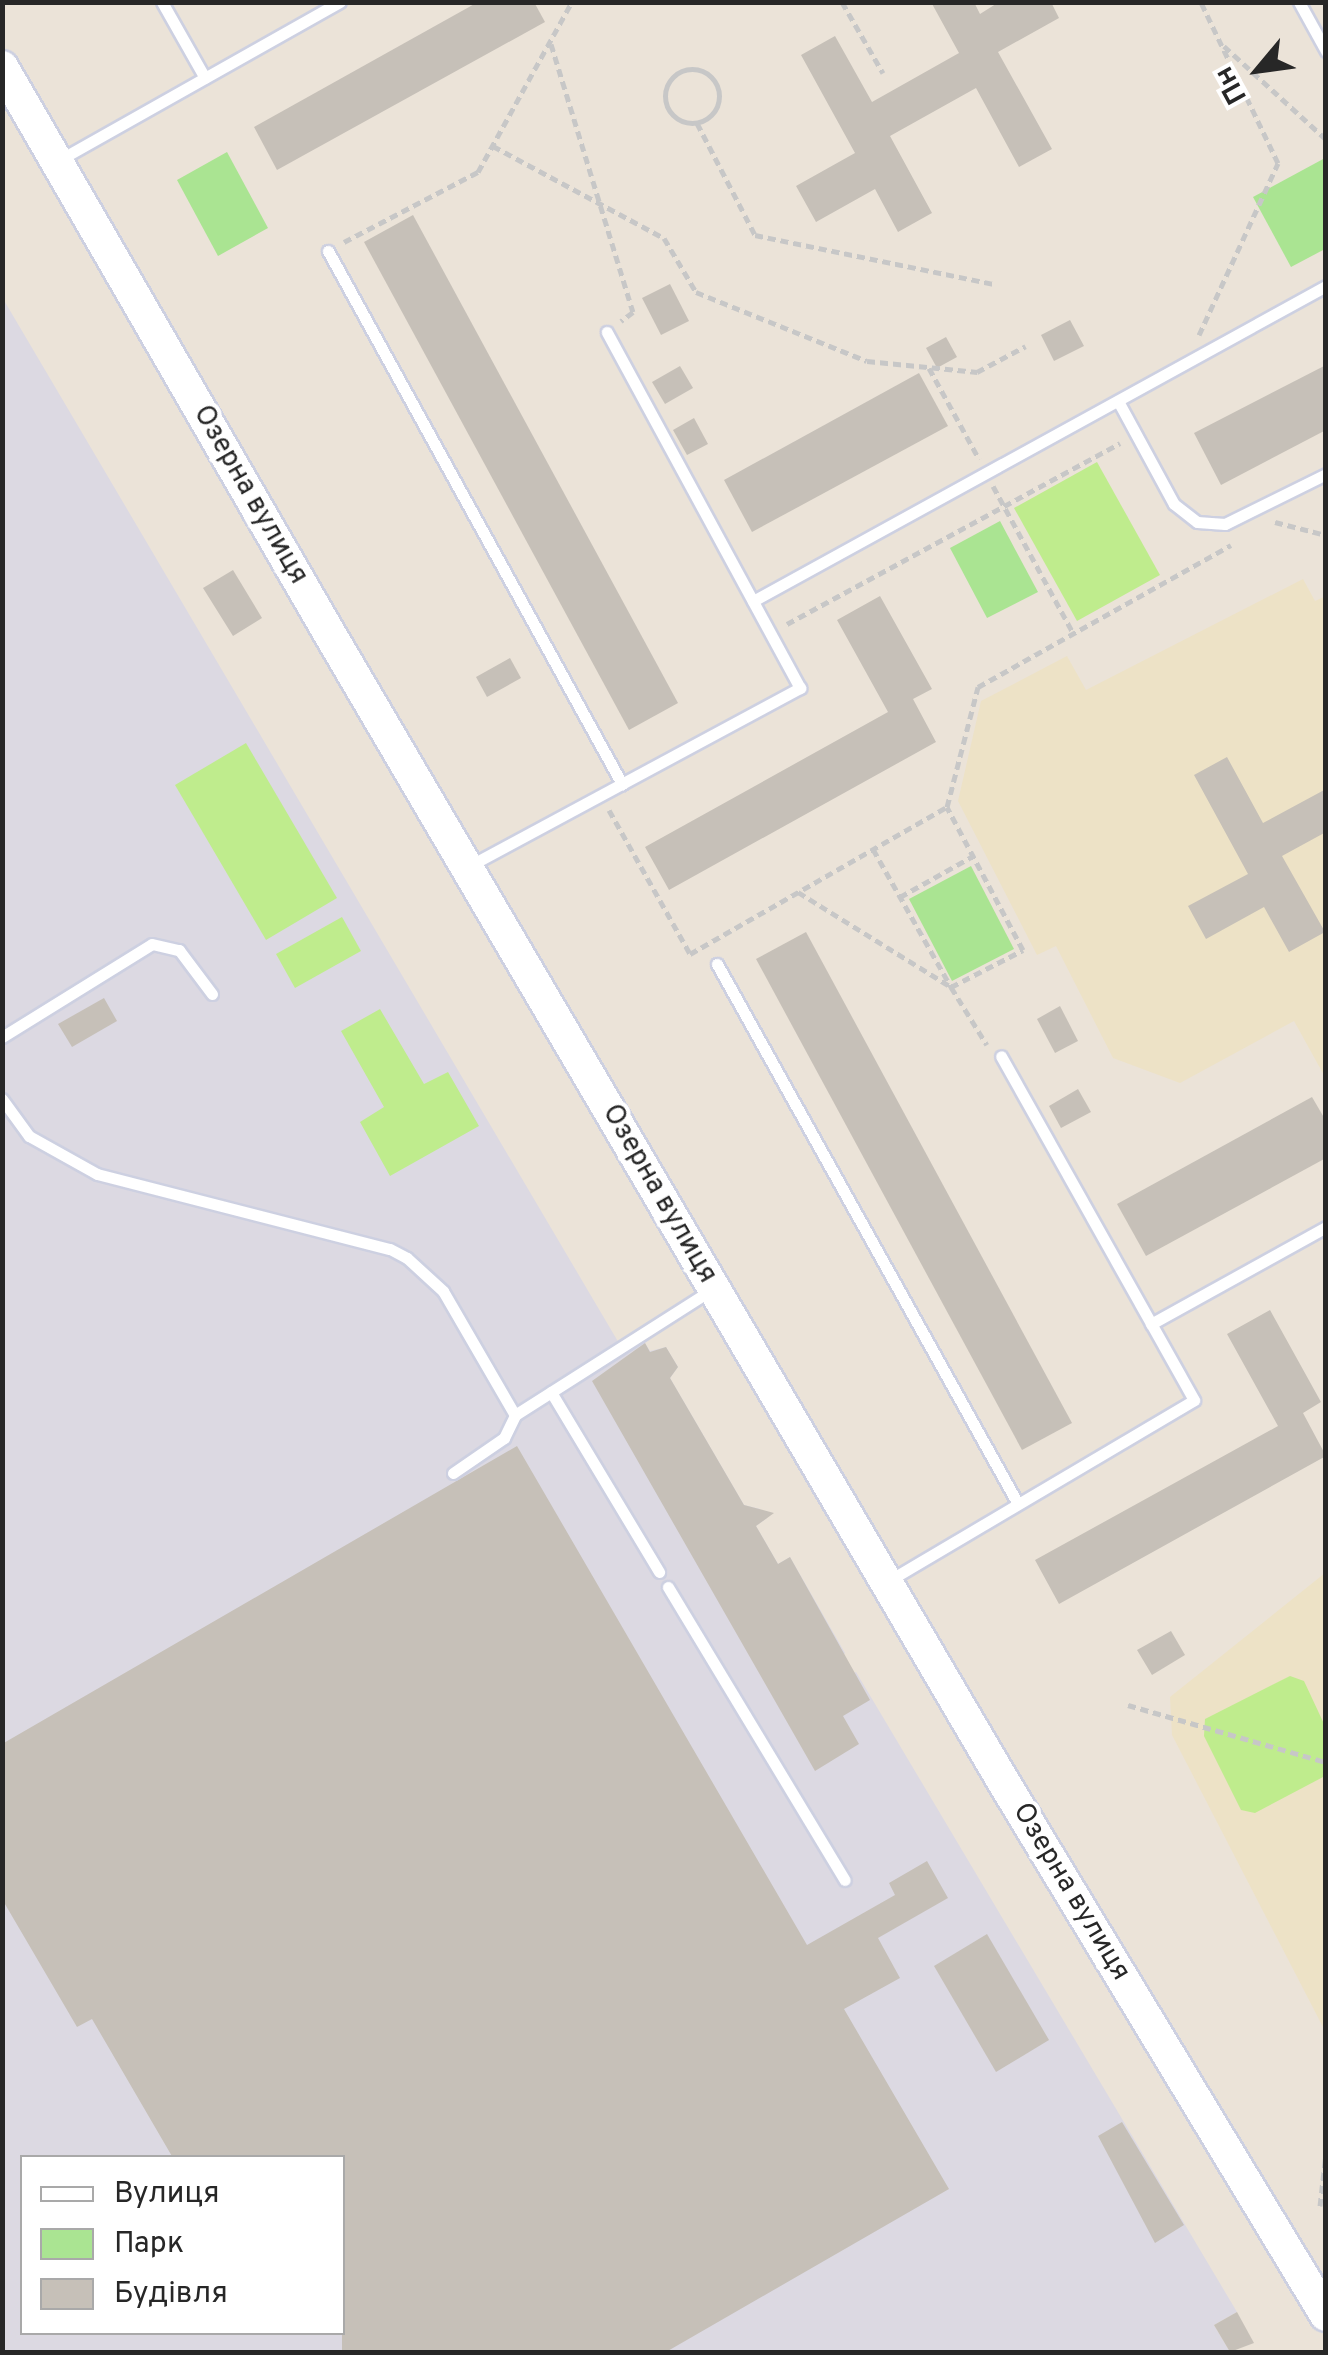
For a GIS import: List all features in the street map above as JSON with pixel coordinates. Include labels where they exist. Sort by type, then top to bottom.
[{"type":"street","name":"Озерна вулиця","points":[[2,67],[887,1582],[1326,2316]]},
{"type":"lane","points":[[162,2],[205,78]]},
{"type":"lane","points":[[57,161],[340,2]]},
{"type":"lane","points":[[1300,2],[1326,51]]},
{"type":"lane","points":[[328,251],[622,784]]},
{"type":"lane","points":[[753,601],[1326,286]]},
{"type":"lane","points":[[467,868],[800,688],[607,332]]},
{"type":"lane","points":[[1118,400],[1184,514],[1211,525],[1246,514],[1326,474]]},
{"type":"lane","points":[[2,1037],[152,944],[167,944],[190,958],[212,994]]},
{"type":"lane","points":[[717,964],[1018,1504]]},
{"type":"lane","points":[[887,1582],[1194,1400],[1001,1056]]},
{"type":"lane","points":[[2,1099],[29,1136],[97,1174],[390,1249],[408,1258],[443,1291],[515,1415]]},
{"type":"lane","points":[[1151,1324],[1326,1227]]},
{"type":"lane","points":[[453,1473],[504,1438],[515,1415],[714,1288]]},
{"type":"lane","points":[[551,1392],[659,1572]]},
{"type":"lane","points":[[668,1587],[845,1880]]},
{"type":"path","points":[[328,251],[478,172],[572,2]]},
{"type":"path","points":[[842,2],[883,73]]},
{"type":"path","points":[[1186,363],[1278,163],[1201,2]]},
{"type":"path","points":[[550,42],[632,312],[607,332]]},
{"type":"path","points":[[1220,42],[1326,139]]},
{"type":"path","points":[[685,69],[710,75],[719,90],[712,115],[697,123],[678,120],[666,106],[670,79],[685,69]]},
{"type":"path","points":[[697,123],[755,235],[993,284]]},
{"type":"path","points":[[493,146],[664,238],[696,292],[867,361],[977,372],[1026,346]]},
{"type":"path","points":[[929,367],[1073,633]]},
{"type":"path","points":[[770,633],[1136,434]]},
{"type":"path","points":[[1246,514],[1326,535]]},
{"type":"path","points":[[951,987],[1022,950],[947,807],[978,687],[1240,540]]},
{"type":"path","points":[[600,796],[690,954],[947,807]]},
{"type":"path","points":[[873,849],[951,987],[989,1048],[1001,1056]]},
{"type":"path","points":[[900,896],[973,856]]},
{"type":"path","points":[[798,892],[951,987]]},
{"type":"path","points":[[1128,1705],[1326,1762]]},
{"type":"path","points":[[1320,2206],[1326,2153]]},
{"type":"shaded area","points":[[2,297],[623,1350],[642,1338],[650,1351],[666,1347],[678,1367],[670,1378],[744,1505],[760,1509],[767,1518],[756,1526],[778,1564],[790,1557],[845,1653],[835,1664],[844,1678],[856,1672],[1237,2312],[1214,2325],[1230,2352],[3,2352]]},
{"type":"shaded area","points":[[1303,579],[1315,601],[1326,596],[1325,1077],[1294,1021],[1180,1083],[1113,1058],[1056,946],[1037,955],[958,801],[981,701],[1067,656],[1086,690]]},
{"type":"shaded area","points":[[1325,1573],[1325,2031],[1172,1735],[1170,1697]]},
{"type":"green space","points":[[227,152],[268,228],[218,256],[177,180]]},
{"type":"green space","points":[[1325,158],[1325,249],[1291,267],[1253,197]]},
{"type":"green space","points":[[1097,462],[1160,575],[1077,621],[1014,508]]},
{"type":"green space","points":[[1000,521],[1038,592],[987,618],[950,548]]},
{"type":"green space","points":[[246,743],[337,898],[266,940],[175,785]]},
{"type":"green space","points":[[971,866],[1014,949],[952,981],[909,899]]},
{"type":"green space","points":[[342,917],[361,951],[295,988],[276,954]]},
{"type":"green space","points":[[380,1009],[424,1084],[448,1072],[479,1126],[390,1176],[360,1122],[384,1107],[341,1031]]},
{"type":"green space","points":[[1290,1676],[1304,1681],[1325,1726],[1325,1776],[1255,1813],[1241,1810],[1204,1736],[1205,1719]]},
{"type":"building","points":[[478,2],[534,2],[545,22],[277,170],[254,127]]},
{"type":"building","points":[[931,2],[974,2],[980,14],[999,2],[1051,2],[1059,18],[998,52],[1052,149],[1019,167],[976,88],[890,136],[932,213],[898,232],[875,189],[816,222],[796,186],[855,153],[801,55],[835,36],[872,102],[959,53]]},
{"type":"building","points":[[413,215],[678,703],[629,730],[364,242]]},
{"type":"building","points":[[670,284],[689,321],[661,335],[642,298]]},
{"type":"building","points":[[1070,320],[1084,346],[1054,361],[1041,335]]},
{"type":"building","points":[[946,337],[957,357],[937,368],[926,348]]},
{"type":"building","points":[[1326,365],[1326,430],[1221,485],[1194,433]]},
{"type":"building","points":[[680,366],[693,388],[665,404],[652,382]]},
{"type":"building","points":[[919,373],[948,426],[752,532],[724,480]]},
{"type":"building","points":[[694,418],[708,444],[687,455],[673,430]]},
{"type":"building","points":[[233,570],[262,618],[233,636],[203,588]]},
{"type":"building","points":[[880,596],[932,689],[913,699],[936,742],[669,890],[645,847],[888,712],[837,620]]},
{"type":"building","points":[[510,658],[521,678],[487,697],[476,677]]},
{"type":"building","points":[[1227,757],[1263,823],[1326,789],[1326,832],[1282,856],[1325,932],[1289,952],[1264,907],[1206,939],[1188,906],[1248,874],[1194,775]]},
{"type":"building","points":[[806,932],[1072,1423],[1022,1450],[756,959]]},
{"type":"building","points":[[104,998],[117,1021],[72,1047],[58,1024]]},
{"type":"building","points":[[1060,1006],[1078,1041],[1055,1053],[1037,1019]]},
{"type":"building","points":[[1078,1089],[1091,1112],[1061,1128],[1049,1106]]},
{"type":"building","points":[[1312,1097],[1326,1121],[1326,1158],[1146,1256],[1117,1204]]},
{"type":"building","points":[[1270,1310],[1321,1402],[1303,1413],[1326,1456],[1059,1604],[1035,1560],[1278,1426],[1227,1334]]},
{"type":"building","points":[[645,1343],[650,1352],[666,1347],[678,1367],[670,1378],[744,1505],[774,1513],[756,1526],[778,1564],[790,1557],[870,1700],[843,1716],[859,1744],[815,1771],[592,1381]]},
{"type":"building","points":[[517,1446],[807,1945],[895,1895],[889,1883],[927,1861],[948,1898],[878,1938],[900,1978],[844,2009],[949,2189],[666,2352],[342,2352],[345,2155],[171,2155],[92,2019],[77,2027],[2,1899],[2,1744]]},
{"type":"building","points":[[1171,1631],[1185,1655],[1152,1675],[1137,1650]]},
{"type":"building","points":[[987,1934],[1049,2040],[996,2072],[934,1966]]},
{"type":"building","points":[[1122,2122],[1184,2225],[1155,2243],[1098,2136]]},
{"type":"building","points":[[1237,2312],[1254,2343],[1230,2352],[1214,2325]]}]
